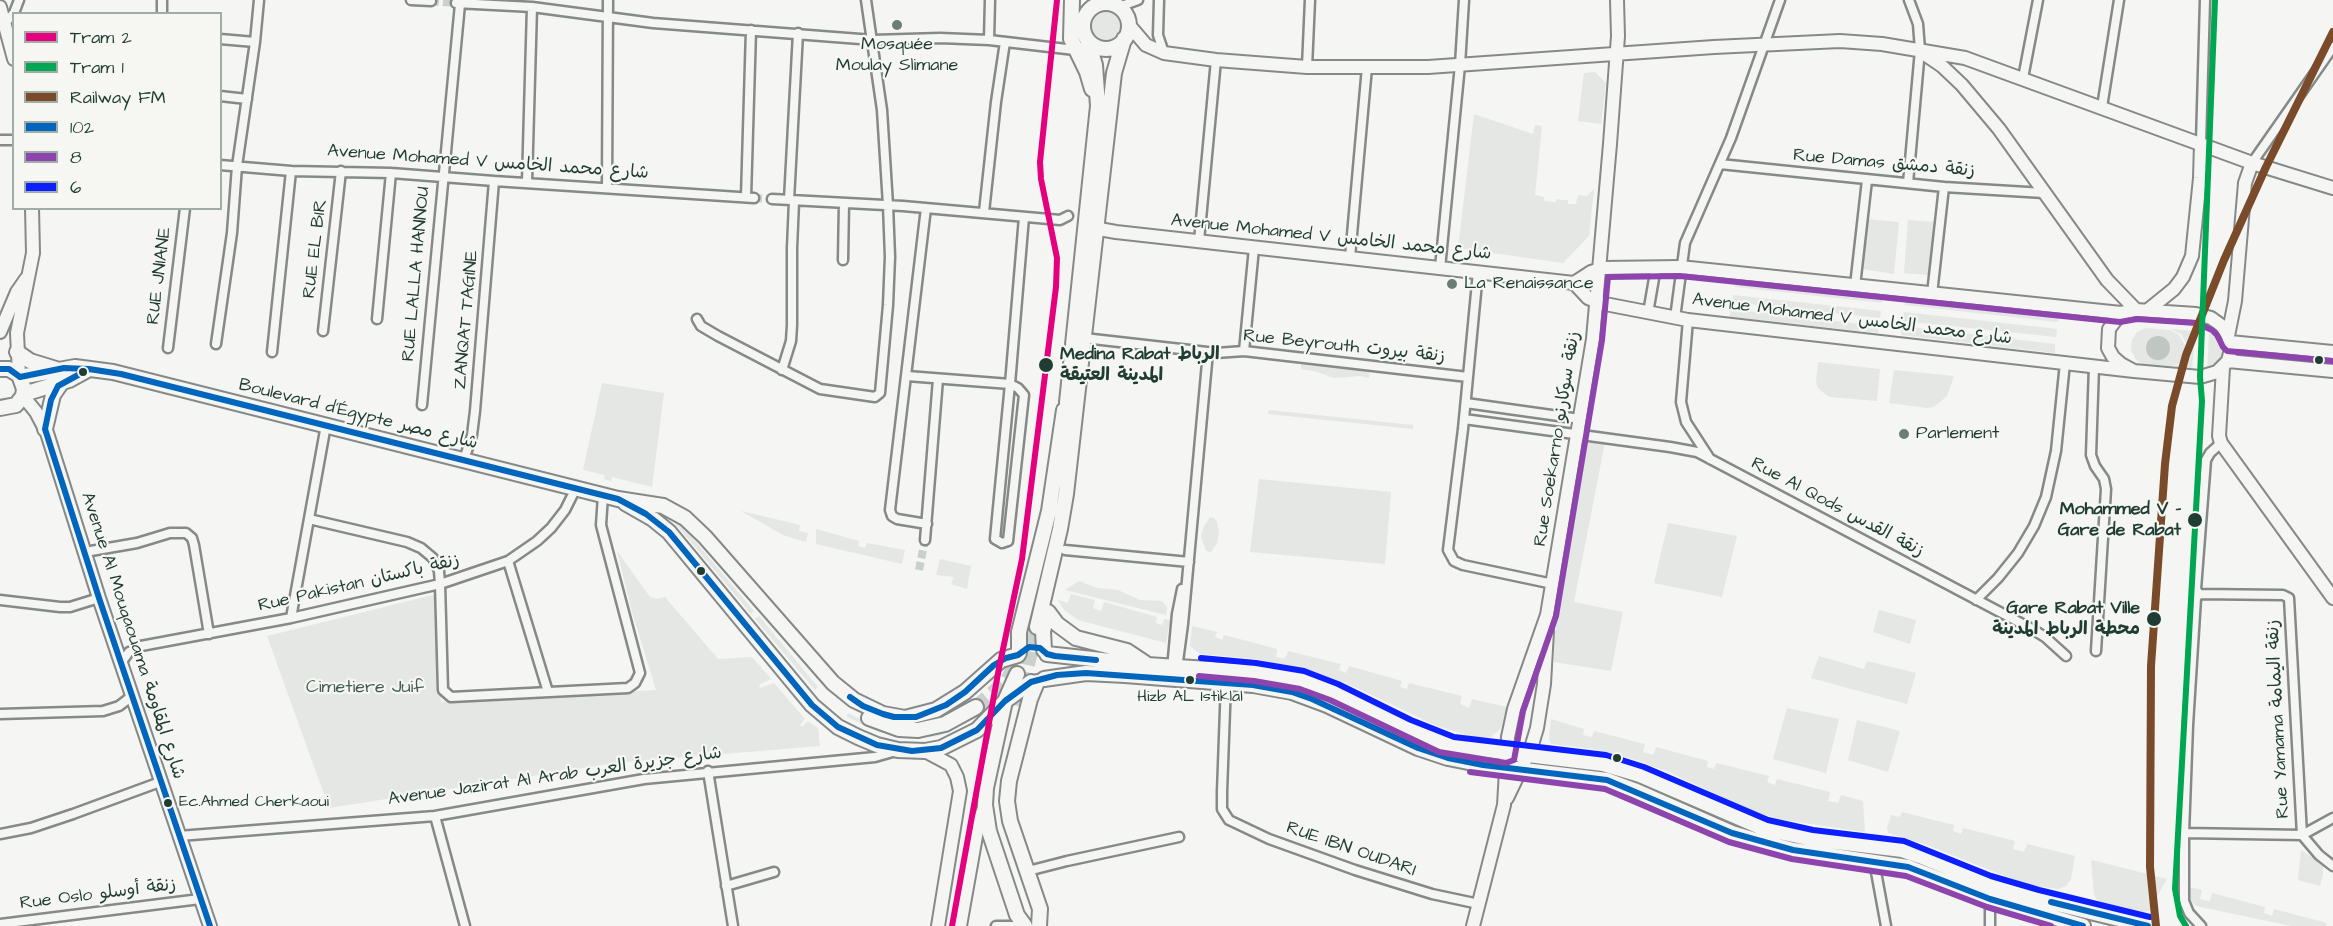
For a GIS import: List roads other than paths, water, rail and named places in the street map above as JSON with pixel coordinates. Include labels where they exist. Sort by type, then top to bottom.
[{"type":"main road","points":[[1072,0],[1070,28],[1075,50],[1087,72],[1098,106]]},
{"type":"main road","points":[[1027,926],[997,825],[993,802],[994,783],[1017,674],[1015,662],[1018,654],[1019,632],[1047,526],[1062,415],[1072,402],[1084,338],[1098,106],[1095,65],[1084,31],[1084,0]]},
{"type":"main road","name":"Rue Soekarno زنقة سوكارنو","points":[[1504,805],[1506,761],[1514,709],[1547,615],[1580,419],[1600,269],[1616,53],[1617,0]]},
{"type":"main road","points":[[1085,17],[1091,9],[1100,4],[1115,4],[1146,45],[1164,53],[1216,60],[1306,67],[1428,67],[1616,53],[1840,41],[1882,44],[1965,58],[2252,163],[2333,188]]},
{"type":"main road","points":[[0,7],[12,51]]},
{"type":"main road","points":[[1032,626],[1062,520],[1090,227],[1114,73],[1128,24]]},
{"type":"main road","points":[[1087,39],[1103,48],[1113,47],[1124,39]]},
{"type":"main road","points":[[1920,50],[1962,85],[1999,129],[2107,280],[2142,310]]},
{"type":"main road","points":[[2142,310],[2174,289],[2183,277],[2192,256],[2201,143]]},
{"type":"main road","points":[[2252,163],[2245,183],[2235,301],[2225,364],[2219,436],[2221,443],[2333,598]]},
{"type":"main road","points":[[23,395],[24,385],[20,376],[17,352],[18,326],[34,242],[32,210]]},
{"type":"main road","name":"Avenue Mohamed V شارع محمد الخامس","points":[[1090,227],[1254,248],[1574,283],[1587,298],[1596,302],[1688,320],[2200,376],[2213,375],[2225,364]]},
{"type":"main road","name":"Avenue Mohamed V شارع محمد الخامس","points":[[1574,283],[1600,269],[1680,267],[2121,314]]},
{"type":"main road","points":[[0,332],[17,292],[29,275]]},
{"type":"main road","points":[[2134,370],[2116,361],[2108,348],[2109,328],[2121,314],[2142,310],[2204,315],[2222,326],[2230,339]]},
{"type":"main road","points":[[2230,339],[2333,352]]},
{"type":"main road","points":[[17,352],[60,376],[45,429]]},
{"type":"main road","points":[[2225,364],[2333,371]]},
{"type":"main road","name":"Boulevard d'Égypte شارع مصر","points":[[0,408],[11,407],[23,395],[75,367],[113,372],[618,499],[663,506],[685,518],[705,537],[839,689],[863,706],[894,717],[916,717],[936,710],[965,692],[1001,660],[1018,654]]},
{"type":"main road","name":"Boulevard d'Égypte شارع مصر","points":[[0,369],[9,369],[20,376],[60,376]]},
{"type":"main road","name":"Avenue Al Mouqaouama شارع المقاومة","points":[[23,395],[33,407],[45,429],[160,782],[210,926]]},
{"type":"main road","points":[[1039,926],[1040,909],[1010,821],[1007,791],[1030,699],[1037,681],[1051,667],[1045,652],[1043,631],[1065,550],[1075,495],[1082,419],[1072,402]]},
{"type":"main road","name":"Boulevard d'Égypte شارع مصر","points":[[618,499],[653,519],[669,532],[805,696],[828,720],[876,745],[898,750],[925,751],[941,748],[977,730],[1037,681]]},
{"type":"main road","points":[[1048,612],[1057,624],[1076,638],[1127,651],[1147,665]]},
{"type":"main road","name":"Rue Soekarno زنقة سوكارنو","points":[[1504,805],[1527,756],[1537,728],[1544,684],[1547,615]]},
{"type":"main road","points":[[775,619],[781,637],[823,687],[847,706],[875,721],[899,729],[918,730],[945,724],[976,707]]},
{"type":"main road","points":[[1018,654],[1029,647],[1036,647],[1064,657],[1147,665],[1226,682],[1292,692],[1327,705],[1431,753],[1461,762],[1506,761],[1527,756],[1604,764],[1647,778],[1741,821],[1765,829],[1812,839],[1902,850],[2010,891],[2132,924],[2148,926]]},
{"type":"main road","points":[[1017,674],[1023,680],[1037,681],[1086,673],[1255,672],[1302,680],[1334,692],[1442,743],[1506,761],[1521,770],[1606,780],[1634,789],[1732,833],[1793,850],[1908,867],[1990,899],[2083,926]]},
{"type":"main road","points":[[1011,703],[986,788],[985,805],[989,831],[1017,915],[1027,926]]},
{"type":"main road","points":[[1011,703],[999,801],[1003,824],[1039,926]]},
{"type":"main road","points":[[925,751],[951,765],[957,777],[960,792],[938,926]]},
{"type":"main road","points":[[960,926],[978,825],[985,805]]},
{"type":"main road","points":[[1473,926],[1504,805]]},
{"type":"street","points":[[216,345],[232,233],[237,166],[259,0]]},
{"type":"street","points":[[411,0],[431,1]]},
{"type":"street","points":[[607,188],[608,0]]},
{"type":"street","points":[[697,319],[701,326],[718,336],[820,389],[875,397],[878,395],[881,389],[890,257],[883,121],[866,0]]},
{"type":"street","points":[[990,0],[990,40]]},
{"type":"street","points":[[1115,4],[1138,0]]},
{"type":"street","points":[[1160,0],[1158,35],[1164,53]]},
{"type":"street","points":[[1306,67],[1310,0]]},
{"type":"street","points":[[1440,268],[1460,65],[1464,0]]},
{"type":"street","points":[[1675,318],[1685,243],[1720,164],[1780,0]]},
{"type":"street","points":[[1908,183],[1920,50],[1918,24],[1909,0]]},
{"type":"street","points":[[2023,78],[2038,0]]},
{"type":"street","points":[[2102,107],[2119,0]]},
{"type":"street","points":[[2201,143],[2205,0]]},
{"type":"street","name":"RUE LALLA HANNOU","points":[[422,405],[458,3],[527,5]]},
{"type":"street","points":[[527,182],[527,5],[653,23],[873,40],[940,38],[990,40],[1075,50]]},
{"type":"street","points":[[5,23],[12,14]]},
{"type":"street","name":"Avenue Mohamed V شارع محمد الخامس","points":[[222,165],[291,171],[391,172],[494,181],[750,197],[751,30]]},
{"type":"street","points":[[782,370],[791,341],[792,325],[792,200],[798,33]]},
{"type":"street","points":[[222,39],[255,42]]},
{"type":"street","points":[[984,212],[1005,42]]},
{"type":"street","points":[[2252,163],[2333,47]]},
{"type":"street","points":[[1199,241],[1216,60]]},
{"type":"street","points":[[1350,257],[1367,67]]},
{"type":"street","points":[[222,96],[247,99]]},
{"type":"street","name":"Rue Damas زنقة دمشق","points":[[1720,164],[1944,187],[2044,193]]},
{"type":"street","points":[[272,352],[291,171]]},
{"type":"street","name":"RUE EL BIR","points":[[323,331],[341,171]]},
{"type":"street","points":[[378,319],[391,172]]},
{"type":"street","points":[[1855,286],[1867,180]]},
{"type":"street","name":"ZANQAT TAGINE","points":[[464,460],[472,435],[475,411],[494,181]]},
{"type":"street","points":[[1932,294],[1944,187]]},
{"type":"street","points":[[772,199],[888,205],[1060,220],[1068,216]]},
{"type":"street","points":[[843,260],[844,203]]},
{"type":"street","points":[[926,208],[890,510],[894,517],[927,524]]},
{"type":"street","name":"RUE JNIANE","points":[[168,348],[185,210]]},
{"type":"street","points":[[907,376],[1010,384],[1024,395],[1008,541],[1002,543],[995,539],[1010,384],[1024,217]]},
{"type":"street","points":[[1244,351],[1254,248]]},
{"type":"street","points":[[1648,313],[1656,267]]},
{"type":"street","points":[[1468,377],[1478,272]]},
{"type":"street","points":[[1688,320],[1681,402],[1686,422],[1711,460]]},
{"type":"street","name":"Rue Beyrouth زنقة بيروت","points":[[1084,338],[1208,352],[1244,351],[1468,377],[1448,543],[1450,555],[1454,561],[1463,565],[1553,584]]},
{"type":"street","points":[[1174,672],[1189,562],[1208,352]]},
{"type":"street","points":[[1976,600],[2018,553],[2034,526],[2043,504],[2054,466],[2065,363]]},
{"type":"street","points":[[2094,366],[2091,455],[2104,479],[2106,489],[2096,651]]},
{"type":"street","points":[[925,540],[938,379]]},
{"type":"street","points":[[1466,403],[1580,419]]},
{"type":"street","points":[[1464,418],[1576,434]]},
{"type":"street","points":[[291,618],[326,425]]},
{"type":"street","name":"Rue Al Qods زنقة القدس","points":[[1576,434],[1697,452],[2045,637],[2066,656]]},
{"type":"street","points":[[2201,926],[2189,913],[2184,901],[2184,833],[2196,598],[2199,594],[2196,589],[2206,460],[2221,443]]},
{"type":"street","name":"Rue Pakistan زنقة باكستان","points":[[121,663],[135,649],[291,618],[440,584],[508,561],[551,528],[565,510],[576,488]]},
{"type":"street","points":[[309,519],[407,543],[421,548],[435,561],[440,584],[443,690],[452,698],[628,688],[635,683],[640,673],[602,525],[603,495]]},
{"type":"street","points":[[85,552],[137,543],[170,533],[186,533],[192,538],[194,544],[209,634]]},
{"type":"street","points":[[1065,550],[1189,562]]},
{"type":"street","points":[[508,561],[548,692]]},
{"type":"street","points":[[1174,672],[1177,614],[1182,589]]},
{"type":"street","name":"Rue Yamama زنقة اليمامة","points":[[2199,594],[2288,596],[2302,835]]},
{"type":"street","points":[[0,600],[70,607],[99,598]]},
{"type":"street","name":"RUE IBN OUDARI","points":[[1226,682],[1222,809],[1229,820],[1280,843],[1379,878],[1432,894],[1479,904]]},
{"type":"street","points":[[0,714],[103,711],[119,706],[132,696]]},
{"type":"street","name":"Avenue Jazirat Al Arab شارع جزيرة العرب","points":[[179,836],[435,816],[644,779],[708,771],[875,757],[898,750]]},
{"type":"street","points":[[708,771],[733,926]]},
{"type":"street","points":[[0,834],[31,828],[160,782]]},
{"type":"street","points":[[435,816],[465,926]]},
{"type":"street","points":[[2184,833],[2302,835],[2333,818]]},
{"type":"street","points":[[2302,835],[2319,855],[2333,866]]},
{"type":"street","points":[[1028,871],[1179,837]]},
{"type":"street","points":[[1874,861],[1886,926]]},
{"type":"street","points":[[726,886],[774,872]]},
{"type":"street","name":"Rue Oslo زنقة أوسلو","points":[[0,924],[200,899]]},
{"type":"street","points":[[1990,899],[1990,926]]},
{"type":"street","points":[[996,926],[1017,926]]},
{"type":"tunnel","points":[[431,1],[456,3]]},
{"type":"tunnel","points":[[754,198],[772,199]]},
{"type":"tunnel","points":[[919,570],[925,540]]},
{"type":"tunnel","points":[[1018,706],[1037,627]]},
{"type":"tunnel","points":[[976,707],[1008,679],[1022,647]]},
{"type":"tram line","name":"2","points":[[952,926],[999,668],[1022,559],[1056,287],[1057,258],[1041,179],[1040,162],[1057,0]]},
{"type":"tram line","name":"1","points":[[2186,926],[2180,916],[2175,889],[2202,401],[2200,377],[2215,0]]},
{"type":"rail line","name":"FM","points":[[2156,926],[2150,867],[2151,666],[2165,464],[2172,406],[2186,355],[2224,260],[2266,167],[2333,32]]},
{"type":"place","name":"Mosquée Moulay Slimane","points":[[897,25]]},
{"type":"place","name":"La Renaissance","points":[[1452,284]]},
{"type":"place","name":"Medina Rabat الرباط المدينة العتيقة","points":[[1046,365]]},
{"type":"place","name":"Parlement","points":[[1904,434]]},
{"type":"place","name":"Mohammed V - Gare de Rabat","points":[[2195,520]]},
{"type":"place","name":"Gare Rabat Ville محطة الرباط المدينة","points":[[2154,619]]},
{"type":"place","name":"Hizb AL Istiklal","points":[[1190,680]]},
{"type":"place","name":"Ec.Ahmed Cherkaoui","points":[[168,803]]},
{"type":"park label","name":"Cimetiere Juif","points":[[365,688]]}]
